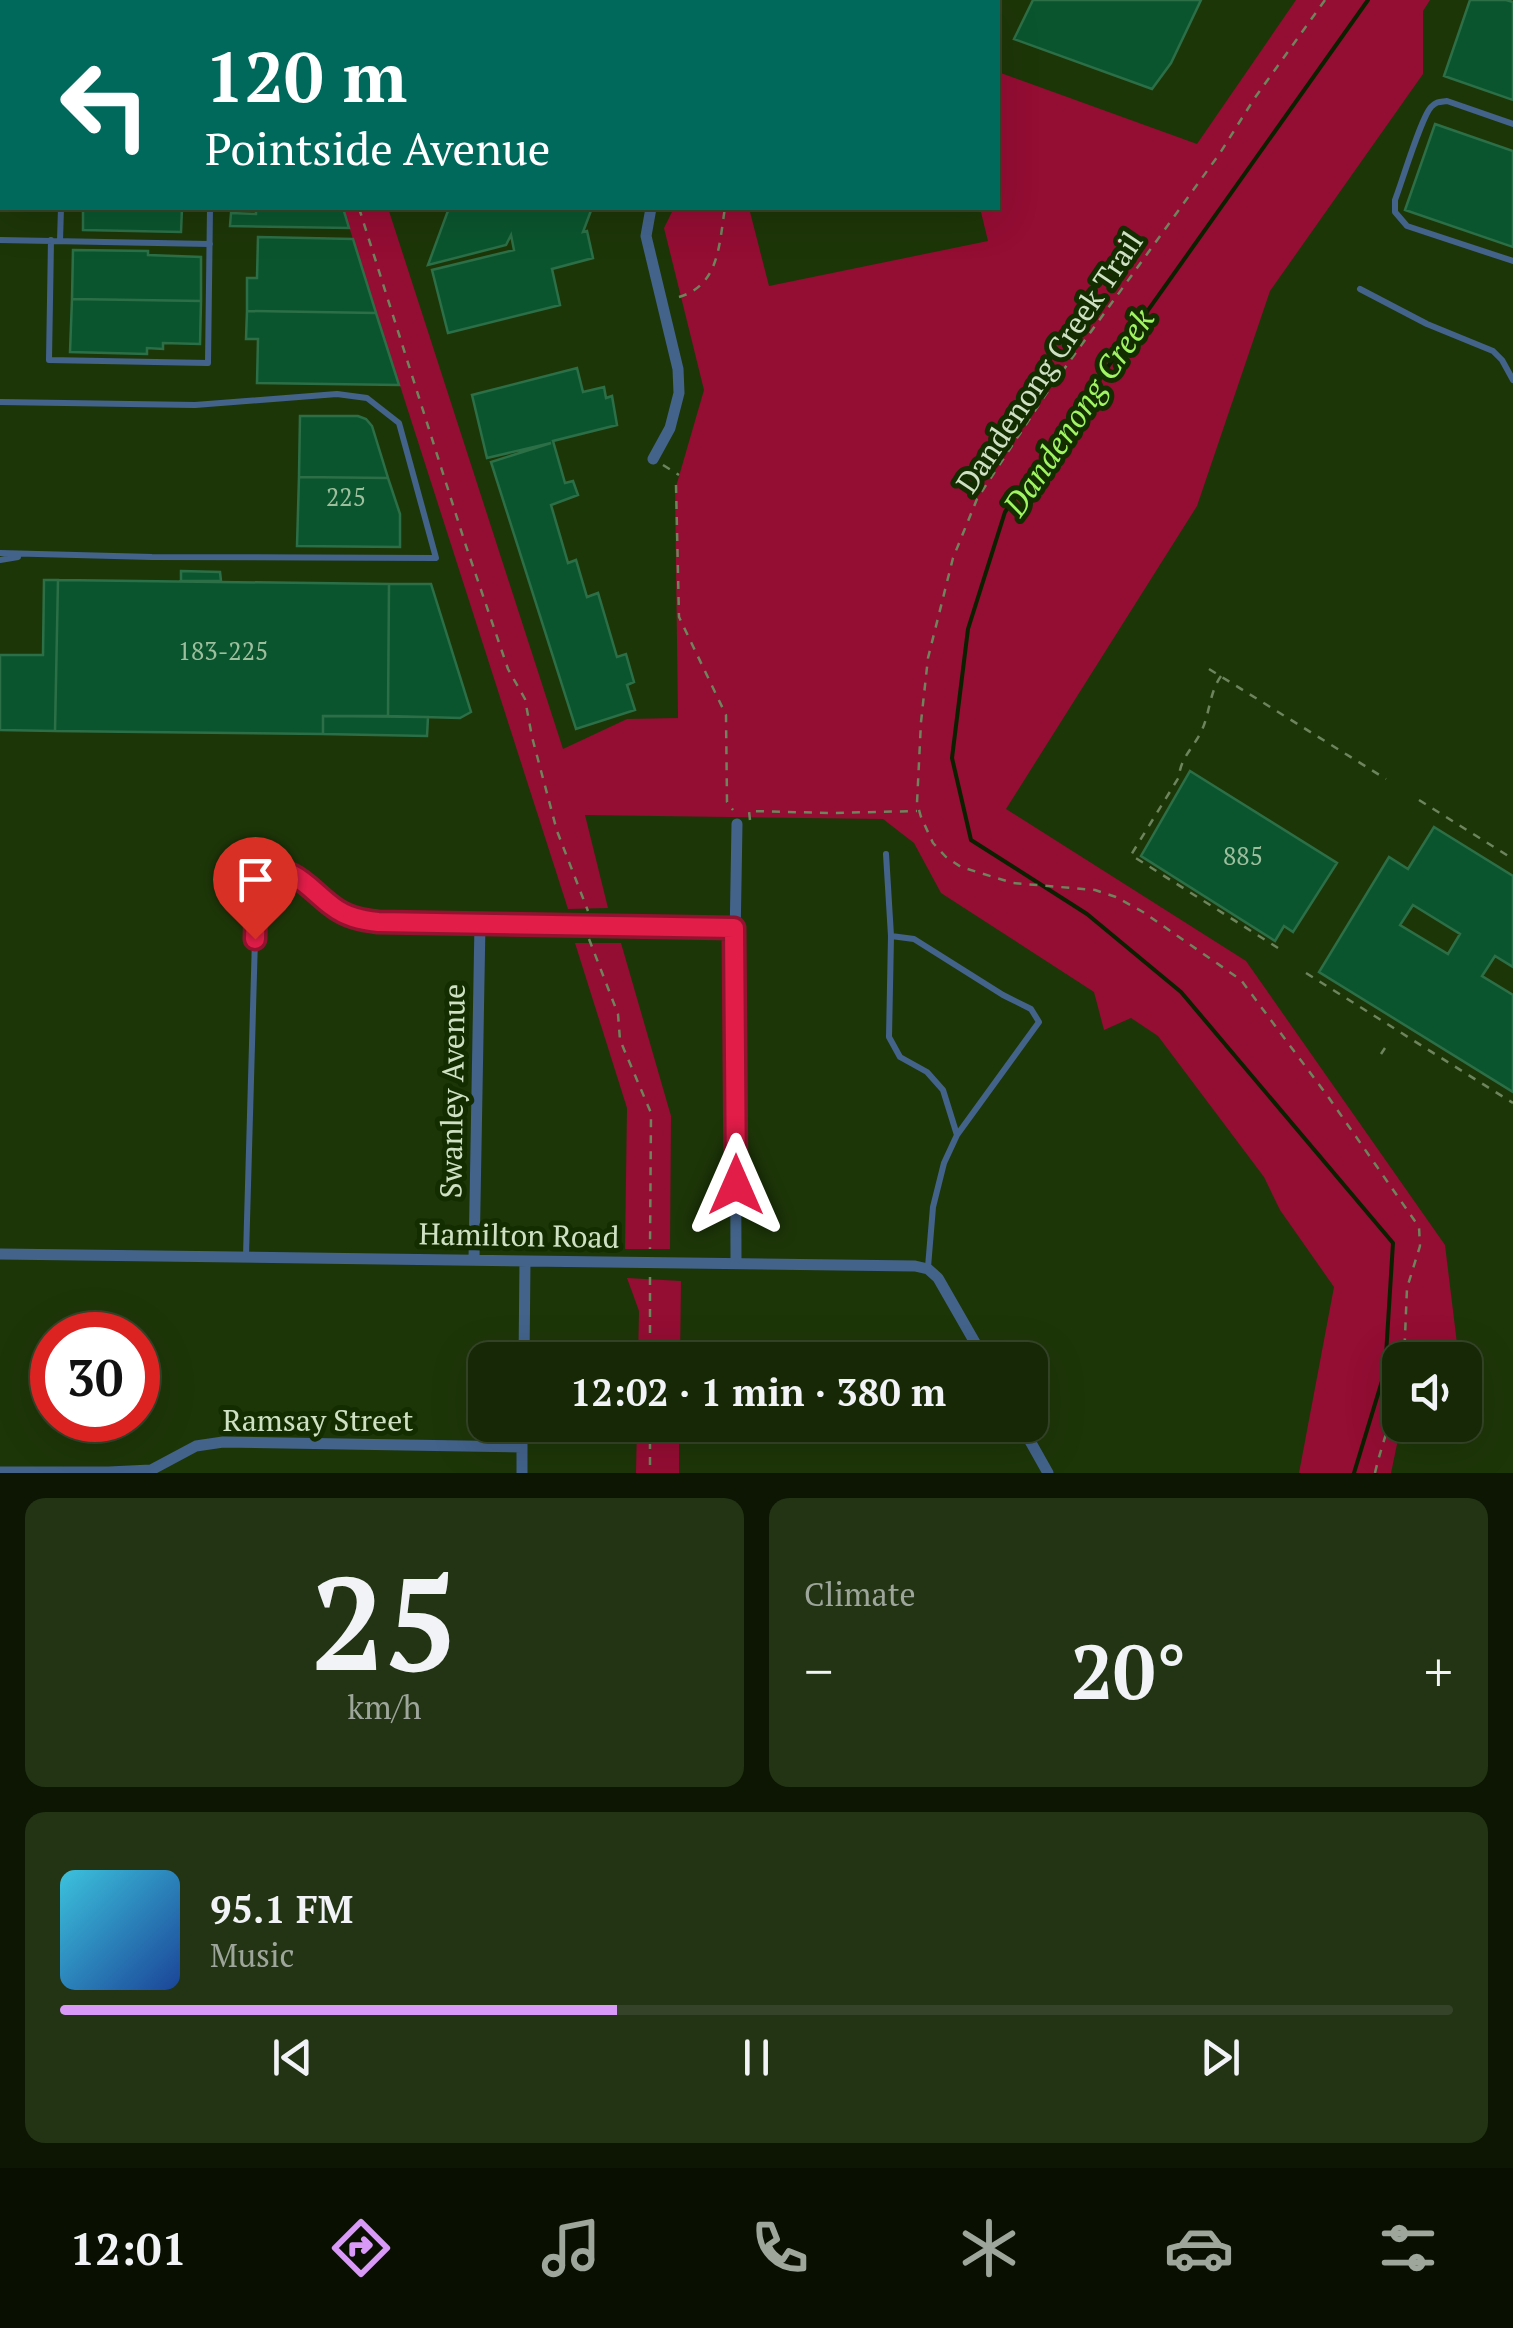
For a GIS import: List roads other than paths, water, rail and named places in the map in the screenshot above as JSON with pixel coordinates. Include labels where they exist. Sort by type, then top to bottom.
[{"type":"street","points":[[652,210],[646,236],[678,369],[680,393],[670,428],[652,459]]},
{"type":"street","points":[[736,1263],[737,824]]},
{"type":"street","points":[[378,922],[734,928]]},
{"type":"street","name":"Swanley Avenue","points":[[474,1259],[480,923]]},
{"type":"street","name":"Hamilton Road","points":[[0,1254],[928,1268]]},
{"type":"street","points":[[524,1342],[526,1260]]},
{"type":"street","points":[[928,1268],[938,1278],[974,1342]]},
{"type":"street","name":"Ramsay Street","points":[[0,1472],[151,1470],[196,1446],[223,1442],[522,1447]]},
{"type":"street","points":[[522,1442],[522,1473]]},
{"type":"street","points":[[1031,1442],[1048,1473]]},
{"type":"lane","points":[[1513,124],[1447,101],[1430,108],[1395,200],[1395,212],[1407,226],[1513,262]]},
{"type":"lane","points":[[60,210],[48,360],[208,363],[210,210]]},
{"type":"lane","points":[[0,240],[210,244]]},
{"type":"lane","points":[[1360,289],[1427,324],[1493,351],[1513,380]]},
{"type":"lane","points":[[0,402],[195,405],[337,394],[367,398],[400,423],[436,558],[0,557]]},
{"type":"lane","points":[[886,854],[891,936],[889,1037],[900,1056],[927,1072],[942,1090],[958,1136]]},
{"type":"lane","points":[[246,1257],[256,903],[262,872],[276,868],[298,878],[334,908],[356,919],[378,922]]},
{"type":"lane","points":[[891,936],[914,939],[1003,995],[1031,1008],[1038,1022],[958,1136],[944,1163],[933,1207],[928,1268]]},
{"type":"waterway","name":"Dandenong Creek","points":[[1354,1473],[1385,1371],[1393,1243],[1181,992],[1087,914],[971,840],[952,758],[968,629],[1005,512],[1368,0]]}]
